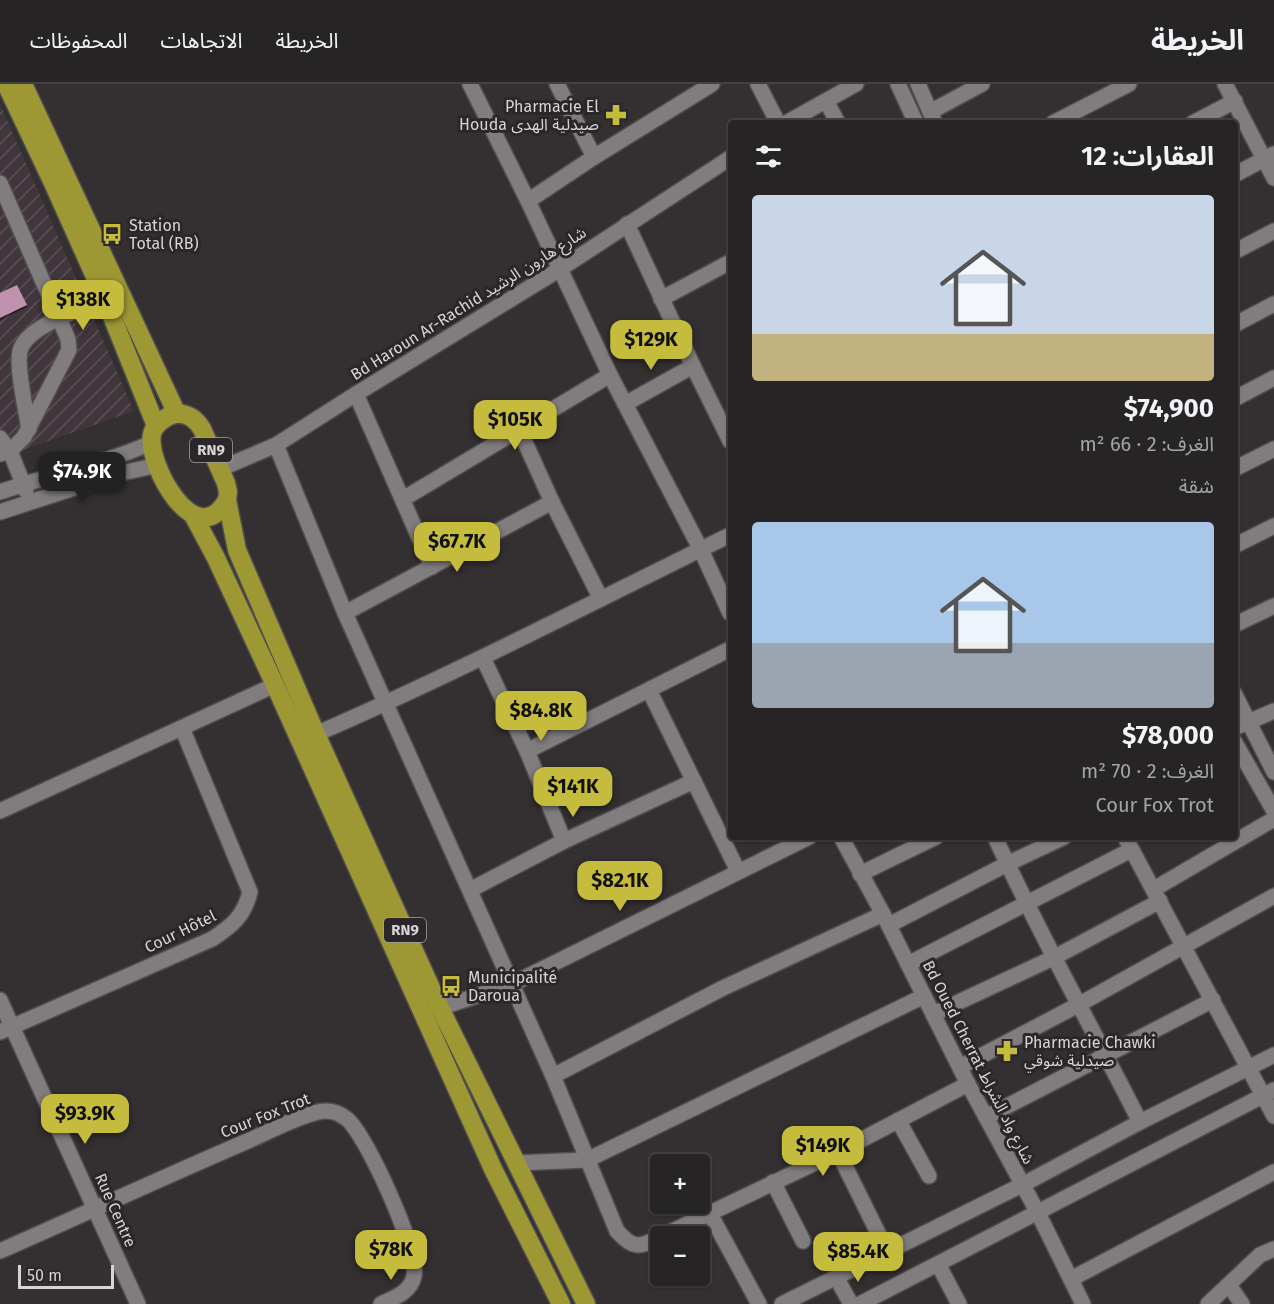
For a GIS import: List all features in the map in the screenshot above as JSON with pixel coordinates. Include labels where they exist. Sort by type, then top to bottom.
[{"type":"highway","name":"RN9","points":[[6,84],[105,299],[154,435],[158,465],[168,488],[185,511],[193,515],[216,558],[493,1169],[561,1304]]},
{"type":"highway","points":[[23,84],[177,414],[169,416],[154,435]]},
{"type":"highway","name":"RN9","points":[[177,414],[185,414],[197,422],[220,469],[226,483],[237,550],[316,734],[440,1008],[586,1304]]},
{"type":"highway","points":[[193,515],[209,516],[217,513],[227,500]]},
{"type":"street","points":[[470,84],[610,375],[701,550],[728,609]]},
{"type":"street","points":[[575,84],[559,88],[594,156]]},
{"type":"street","points":[[528,201],[687,90],[712,84]]},
{"type":"street","points":[[758,84],[776,120]]},
{"type":"street","points":[[792,120],[856,84]]},
{"type":"street","points":[[898,84],[915,120]]},
{"type":"street","points":[[918,84],[932,117],[982,84]]},
{"type":"street","points":[[1059,120],[1129,84]]},
{"type":"street","points":[[1226,84],[1269,156],[1274,178]]},
{"type":"street","points":[[1199,120],[1235,101]]},
{"type":"street","points":[[826,102],[836,120]]},
{"type":"street","points":[[1238,173],[1269,156]]},
{"type":"street","name":"Bd Haroun Ar-Rachid شارع هارون الرشيد","points":[[220,469],[276,445],[560,268],[728,159]]},
{"type":"street","points":[[0,183],[68,339],[69,350],[24,437],[5,453]]},
{"type":"street","points":[[627,224],[728,437]]},
{"type":"street","points":[[1238,250],[1274,231]]},
{"type":"street","points":[[661,299],[728,268]]},
{"type":"street","points":[[28,429],[19,360],[20,350],[30,335],[59,319],[105,299]]},
{"type":"street","points":[[1238,323],[1274,304]]},
{"type":"street","points":[[625,404],[693,366]]},
{"type":"street","points":[[403,499],[610,375]]},
{"type":"street","points":[[1238,397],[1274,378]]},
{"type":"street","points":[[356,394],[432,567]]},
{"type":"street","points":[[519,429],[552,502],[601,599]]},
{"type":"street","points":[[0,492],[121,456],[154,435]]},
{"type":"street","points":[[0,438],[5,453],[24,484],[30,503]]},
{"type":"street","points":[[276,445],[345,613],[513,984],[617,1231],[627,1242],[636,1245],[650,1242]]},
{"type":"street","points":[[1238,467],[1274,449]]},
{"type":"street","points":[[0,512],[117,474],[158,465]]},
{"type":"street","points":[[48,476],[54,495]]},
{"type":"street","points":[[345,613],[552,502]]},
{"type":"street","points":[[1238,544],[1274,526]]},
{"type":"street","points":[[316,734],[483,658],[728,536]]},
{"type":"street","points":[[1238,623],[1274,606]]},
{"type":"street","points":[[527,751],[728,650]]},
{"type":"street","points":[[483,658],[527,751],[564,841]]},
{"type":"street","points":[[0,811],[275,685]]},
{"type":"street","points":[[649,690],[738,871]]},
{"type":"street","points":[[1274,711],[1241,725],[1274,772]]},
{"type":"street","name":"Cour Hôtel","points":[[6,1030],[212,939],[228,928],[246,906],[249,892],[182,728]]},
{"type":"street","points":[[1239,763],[1274,811]]},
{"type":"street","points":[[470,890],[564,841],[694,781]]},
{"type":"street","points":[[933,1014],[1053,958],[1157,895],[1274,819]]},
{"type":"street","points":[[440,1008],[513,984],[803,840]]},
{"type":"street","name":"Bd Oued Cherrat شارع واد الشراط","points":[[843,840],[886,920],[968,1084],[1038,1213],[1083,1304]]},
{"type":"street","points":[[860,874],[930,840]]},
{"type":"street","points":[[996,840],[1053,958],[1140,1122]]},
{"type":"street","points":[[553,1076],[723,988],[886,920],[1058,840]]},
{"type":"street","points":[[908,964],[1027,904],[1128,844],[1249,1068],[1269,1093],[1274,1116]]},
{"type":"street","points":[[960,1067],[1078,1005],[1274,896]]},
{"type":"street","points":[[516,1163],[588,1160],[924,996]]},
{"type":"street","name":"Rue Centre","points":[[0,1000],[6,1030],[96,1209],[138,1304]]},
{"type":"street","points":[[986,1117],[1213,1000]]},
{"type":"street","points":[[782,1304],[1022,1185],[1140,1122],[1274,1055]]},
{"type":"street","points":[[710,1212],[838,1152],[968,1084]]},
{"type":"street","points":[[860,1304],[1269,1093]]},
{"type":"street","name":"Cour Fox Trot","points":[[96,1209],[299,1119],[323,1111],[336,1112],[358,1131],[376,1161],[398,1214],[413,1263],[414,1276],[411,1284],[402,1294],[381,1304]]},
{"type":"street","points":[[898,1120],[929,1176]]},
{"type":"street","points":[[838,1152],[887,1251]]},
{"type":"street","points":[[1071,1279],[1274,1172]]},
{"type":"street","points":[[773,1182],[803,1241]]},
{"type":"street","points":[[0,1251],[96,1209]]},
{"type":"street","points":[[681,1226],[705,1214]]},
{"type":"street","points":[[710,1214],[759,1304]]},
{"type":"street","points":[[1208,1304],[1260,1255],[1274,1249]]},
{"type":"street","points":[[938,1264],[959,1304]]},
{"type":"street","points":[[836,1277],[850,1304]]},
{"type":"street","points":[[1228,1285],[1242,1304]]},
{"type":"shaded area","points":[[0,104],[134,411],[0,458]]},
{"type":"building","points":[[17,285],[27,305],[0,318],[0,293]]},
{"type":"place","name":"Pharmacie El Houda صيدلية الهدى","points":[[616,115]]},
{"type":"place","name":"Station Total (RB)","points":[[112,234]]},
{"type":"place","name":"Municipalité Daroua","points":[[451,986]]},
{"type":"place","name":"Pharmacie Chawki صيدلية شوقي","points":[[1007,1051]]}]
